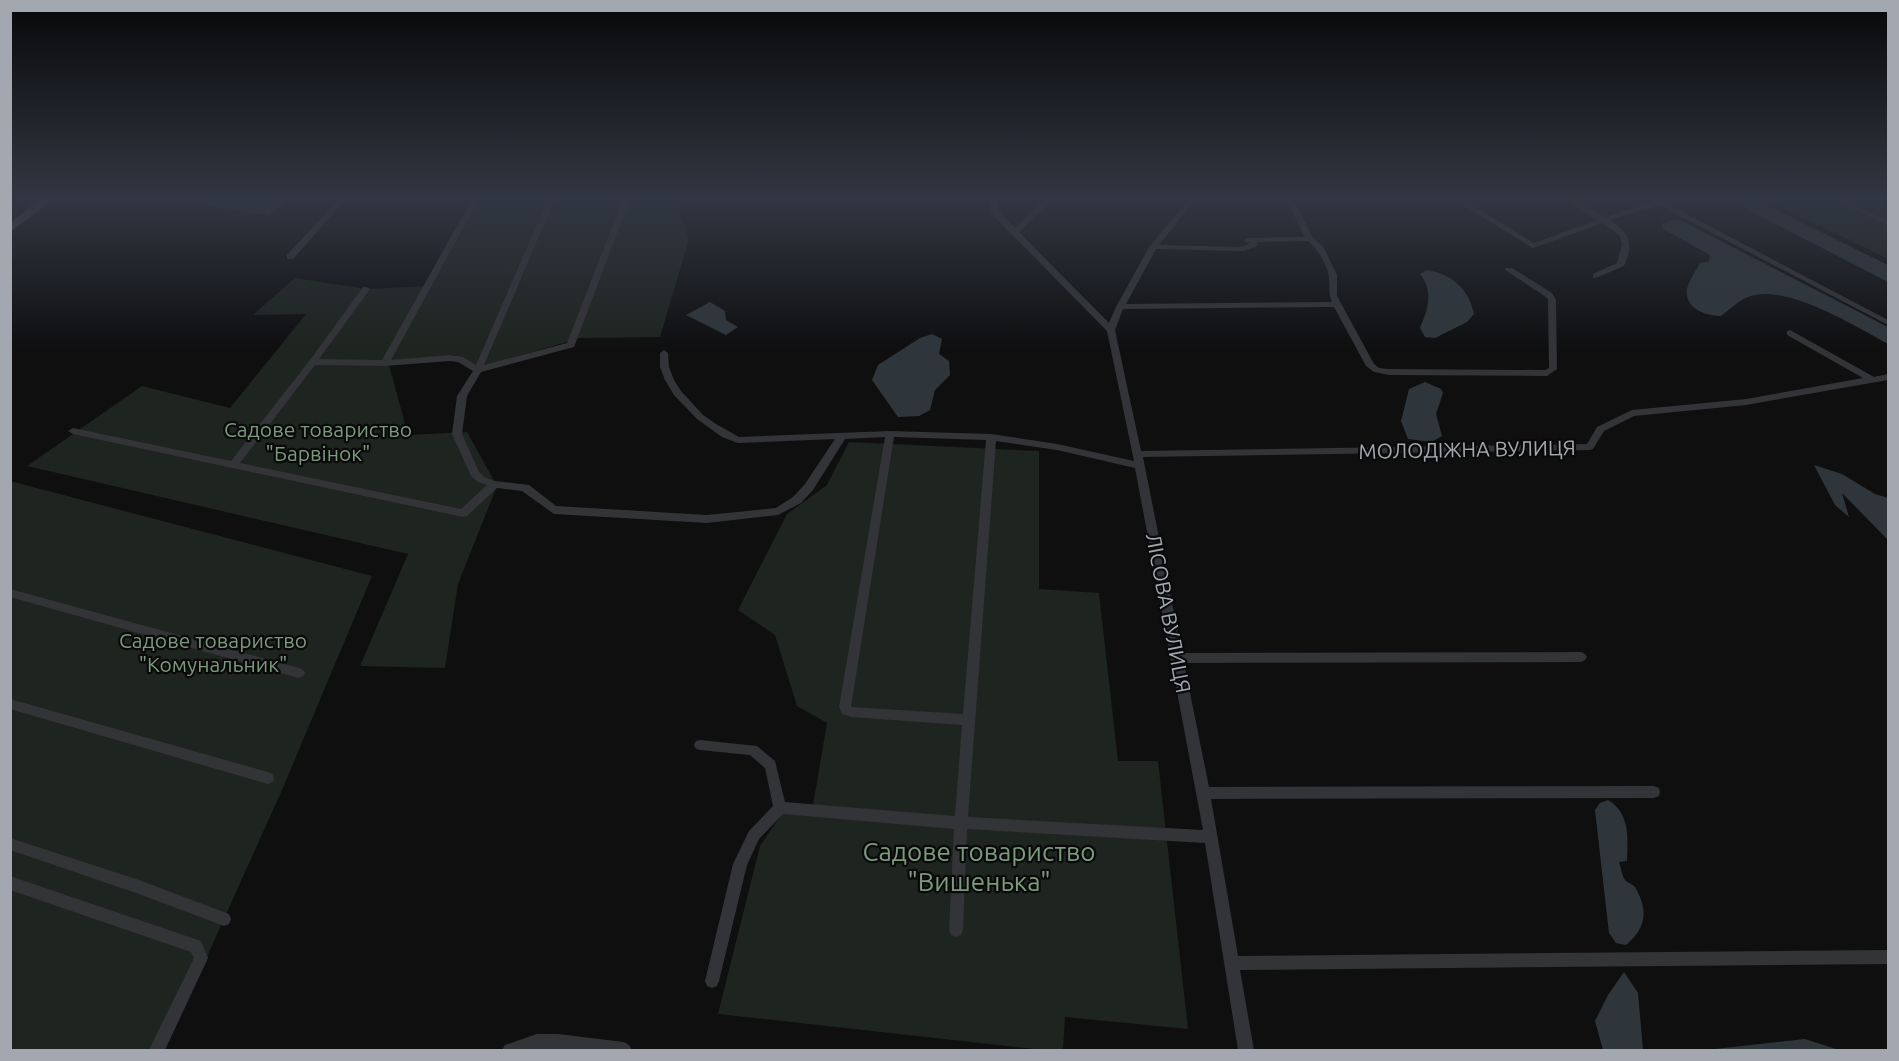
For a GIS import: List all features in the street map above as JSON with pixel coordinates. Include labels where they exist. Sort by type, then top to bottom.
[{"type":"street","points":[[290,256],[297,249]]},
{"type":"street","points":[[385,363],[449,249]]},
{"type":"street","points":[[531,249],[478,370],[462,396],[457,434],[475,474],[482,480],[525,488],[554,510],[707,519],[778,511],[797,500],[809,487],[842,438]]},
{"type":"street","points":[[313,362],[385,363],[450,358],[460,360],[478,370],[571,345],[608,249]]},
{"type":"street","points":[[1031,249],[1111,330],[1120,307],[1152,249]]},
{"type":"street","points":[[1221,249],[1244,249]]},
{"type":"street","points":[[1320,249],[1333,275],[1333,296],[1370,366],[1389,372],[1547,373],[1552,369],[1552,300],[1549,295],[1509,270]]},
{"type":"street","points":[[1596,276],[1621,264],[1625,249]]},
{"type":"street","points":[[1745,249],[1888,323]]},
{"type":"street","points":[[234,464],[366,289]]},
{"type":"street","points":[[1120,307],[1338,304]]},
{"type":"street","name":"ЛІСОВА ВУЛИЦЯ","points":[[1111,330],[1204,793],[1246,1050]]},
{"type":"street","points":[[1790,333],[1873,380]]},
{"type":"street","points":[[664,353],[663,364],[677,393],[696,414],[728,436],[752,441],[890,434],[991,437],[1057,447],[1139,466]]},
{"type":"street","name":"МОЛОДІЖНА ВУЛИЦЯ","points":[[1137,454],[1590,447],[1600,429],[1632,413],[1746,402],[1888,377]]},
{"type":"street","points":[[73,431],[463,513],[495,484]]},
{"type":"street","points":[[890,434],[844,707],[851,712],[969,720]]},
{"type":"street","points":[[956,930],[961,823],[991,437]]},
{"type":"street","points":[[10,593],[299,673]]},
{"type":"street","points":[[1178,658],[1581,657]]},
{"type":"street","points":[[10,704],[268,778]]},
{"type":"street","points":[[700,745],[753,750],[771,765],[780,808]]},
{"type":"street","points":[[1204,793],[1654,792]]},
{"type":"street","points":[[780,808],[961,823],[1212,837]]},
{"type":"street","points":[[712,981],[740,864],[754,835],[780,808]]},
{"type":"street","points":[[10,844],[140,887],[224,920]]},
{"type":"street","points":[[10,883],[196,946],[201,958],[157,1050]]},
{"type":"street","points":[[1232,963],[1888,957]]},
{"type":"street","points":[[510,1050],[537,1042],[558,1042],[624,1050]]},
{"type":"green space","name":"Садове товариство \"Барвінок\"","points":[[447,249],[686,249],[660,337],[580,338],[475,369],[454,355],[388,361],[408,435],[467,432],[497,486],[458,584],[445,668],[360,666],[408,554],[27,466],[142,386],[230,408],[306,314],[253,315],[295,278],[366,289],[428,286]]},
{"type":"green space","points":[[1867,249],[1888,249],[1888,259]]},
{"type":"green space","name":"Садове товариство \"Вишенька\"","points":[[849,442],[1039,451],[1039,589],[1099,593],[1118,761],[1158,761],[1188,1029],[1065,1017],[1063,1050],[1044,1050],[718,1014],[760,846],[785,809],[812,811],[827,723],[797,706],[775,635],[738,610],[787,514],[827,485]]},
{"type":"green space","name":"Садове товариство \"Комунальник\"","points":[[10,481],[372,576],[282,790],[165,1050],[11,1050]]},
{"type":"shaded area","points":[[1698,249],[1735,249],[1888,327],[1888,344],[1820,308],[1781,296],[1763,294],[1748,297],[1721,316],[1703,313],[1689,302],[1687,289],[1700,263],[1709,261],[1710,255]]},
{"type":"shaded area","points":[[1823,249],[1855,249],[1888,265],[1888,282]]},
{"type":"shaded area","points":[[1427,270],[1444,275],[1458,284],[1468,297],[1474,314],[1467,322],[1435,338],[1425,337],[1420,328],[1427,307],[1428,294],[1420,274]]},
{"type":"shaded area","points":[[710,302],[725,311],[726,320],[738,327],[726,335],[686,315]]},
{"type":"shaded area","points":[[932,334],[942,339],[939,354],[949,361],[950,375],[935,390],[930,410],[919,416],[898,417],[872,380],[878,365],[920,338]]},
{"type":"shaded area","points":[[1425,382],[1441,389],[1443,393],[1436,414],[1442,436],[1432,442],[1408,439],[1401,421],[1409,389]]},
{"type":"shaded area","points":[[1814,465],[1842,474],[1875,494],[1888,498],[1888,540],[1842,493],[1849,517],[1835,505]]},
{"type":"shaded area","points":[[1608,800],[1615,805],[1624,819],[1627,835],[1627,861],[1619,862],[1624,878],[1635,887],[1640,897],[1644,913],[1641,926],[1626,945],[1616,943],[1609,933],[1595,810],[1600,803]]},
{"type":"shaded area","points":[[1624,972],[1638,993],[1643,1050],[1603,1050],[1595,1021],[1608,995]]},
{"type":"shaded area","points":[[1805,1039],[1839,1050],[1706,1050]]}]
